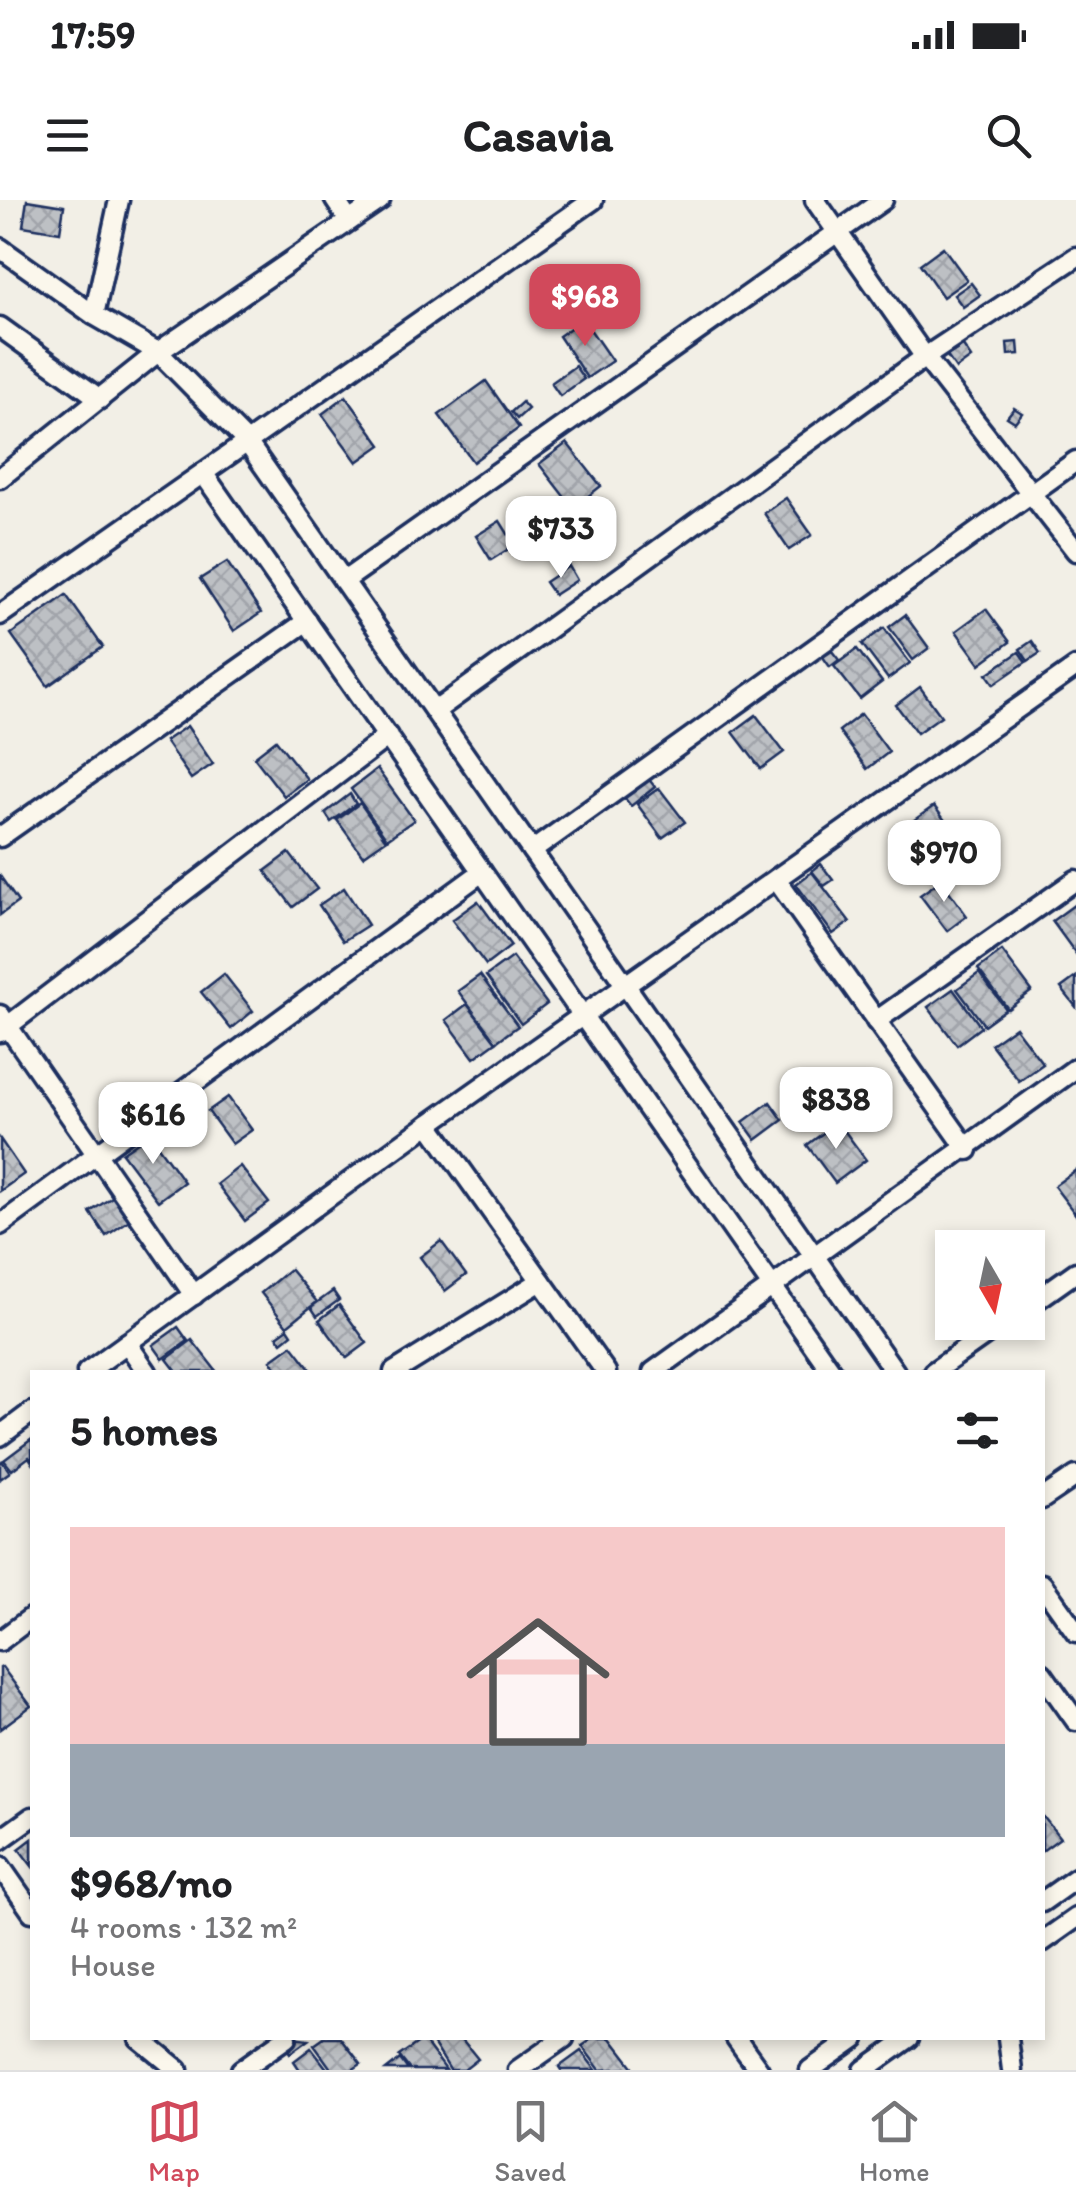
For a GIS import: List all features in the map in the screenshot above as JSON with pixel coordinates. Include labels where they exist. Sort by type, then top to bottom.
[{"type":"street","points":[[94,315],[119,200]]},
{"type":"street","points":[[336,200],[350,222]]},
{"type":"street","points":[[0,478],[158,352],[380,200]]},
{"type":"street","points":[[0,615],[593,200]]},
{"type":"street","points":[[816,200],[925,357],[1076,551]]},
{"type":"street","points":[[344,581],[884,200]]},
{"type":"street","points":[[0,248],[94,315],[158,352],[247,442],[894,1370]]},
{"type":"street","points":[[435,712],[925,357],[1076,257]]},
{"type":"street","points":[[0,327],[100,399]]},
{"type":"street","points":[[532,851],[1076,461]]},
{"type":"street","points":[[203,473],[831,1370]]},
{"type":"street","points":[[0,837],[306,621]]},
{"type":"street","points":[[90,1370],[429,1124],[1076,668]]},
{"type":"street","points":[[194,1294],[3,1024],[388,736]]},
{"type":"street","points":[[0,1225],[482,872]]},
{"type":"street","points":[[776,879],[968,1150]]},
{"type":"street","points":[[876,1021],[1076,880]]},
{"type":"street","points":[[656,1370],[968,1150],[1076,1068]]},
{"type":"street","points":[[429,1124],[605,1370]]},
{"type":"street","points":[[1045,1294],[1076,1272]]},
{"type":"street","points":[[397,1370],[541,1281]]},
{"type":"street","points":[[936,1370],[978,1340]]},
{"type":"street","points":[[127,1343],[147,1370]]},
{"type":"street","points":[[0,1436],[30,1414]]},
{"type":"street","points":[[1045,1497],[1076,1476]]},
{"type":"street","points":[[1045,1588],[1076,1632]]},
{"type":"street","points":[[0,1641],[30,1619]]},
{"type":"street","points":[[1049,1696],[1076,1721]]},
{"type":"street","points":[[0,1840],[30,1818]]},
{"type":"street","points":[[0,1866],[30,1909]]},
{"type":"street","points":[[1045,1900],[1076,1878]]},
{"type":"street","points":[[1045,1940],[1076,1918]]},
{"type":"street","points":[[141,2040],[178,2070]]},
{"type":"street","points":[[241,2070],[283,2040]]},
{"type":"street","points":[[518,2070],[561,2040]]},
{"type":"street","points":[[737,2040],[759,2070]]},
{"type":"street","points":[[810,2070],[852,2040]]},
{"type":"street","points":[[864,2070],[907,2040]]},
{"type":"street","points":[[1008,2040],[1012,2070]]},
{"type":"building","points":[[27,200],[64,206],[60,232],[23,226]]},
{"type":"building","points":[[943,247],[967,280],[943,297],[920,264]]},
{"type":"building","points":[[971,283],[980,295],[963,307],[954,295]]},
{"type":"building","points":[[583,319],[612,361],[587,378],[559,336]]},
{"type":"building","points":[[1018,342],[1019,354],[1008,355],[1007,343]]},
{"type":"building","points":[[963,346],[971,358],[956,369],[947,356]]},
{"type":"building","points":[[575,366],[584,379],[560,396],[551,383]]},
{"type":"building","points":[[486,381],[519,428],[473,462],[439,415]]},
{"type":"building","points":[[346,396],[381,445],[357,462],[322,414]]},
{"type":"building","points":[[522,402],[528,409],[517,419],[511,412]]},
{"type":"building","points":[[1014,408],[1022,413],[1015,422],[1007,417]]},
{"type":"building","points":[[567,443],[601,486],[573,508],[539,464]]},
{"type":"building","points":[[786,498],[812,535],[789,550],[764,513]]},
{"type":"building","points":[[500,521],[515,545],[491,560],[476,536]]},
{"type":"building","points":[[227,562],[261,613],[234,631],[200,579]]},
{"type":"building","points":[[569,566],[577,580],[554,595],[545,582]]},
{"type":"building","points":[[66,595],[103,647],[48,686],[11,634]]},
{"type":"building","points":[[986,609],[1010,642],[980,664],[956,631]]},
{"type":"building","points":[[905,615],[929,648],[913,660],[889,627]]},
{"type":"building","points":[[884,628],[910,663],[888,679],[862,644]]},
{"type":"building","points":[[1032,641],[1040,653],[1028,661],[1020,649]]},
{"type":"building","points":[[857,649],[882,682],[860,699],[834,666]]},
{"type":"building","points":[[832,651],[839,660],[830,667],[823,657]]},
{"type":"building","points":[[1019,652],[1026,662],[994,684],[987,674]]},
{"type":"building","points":[[920,687],[941,716],[917,733],[896,705]]},
{"type":"building","points":[[861,714],[889,752],[867,769],[839,731]]},
{"type":"building","points":[[756,715],[784,752],[761,769],[733,732]]},
{"type":"building","points":[[187,726],[213,764],[191,779],[165,741]]},
{"type":"building","points":[[276,740],[307,779],[284,796],[254,757]]},
{"type":"building","points":[[377,769],[414,820],[387,839],[351,789]]},
{"type":"building","points":[[647,777],[655,787],[631,806],[623,796]]},
{"type":"building","points":[[659,788],[685,822],[662,838],[637,804]]},
{"type":"building","points":[[350,794],[356,804],[331,822],[325,813]]},
{"type":"building","points":[[360,803],[386,840],[363,856],[337,820]]},
{"type":"building","points":[[934,806],[962,843],[938,860],[910,823]]},
{"type":"building","points":[[289,853],[317,889],[293,907],[265,871]]},
{"type":"building","points":[[821,864],[833,880],[824,886],[812,871]]},
{"type":"building","points":[[812,872],[850,922],[833,934],[796,884]]},
{"type":"building","points":[[0,876],[18,902],[0,915]]},
{"type":"building","points":[[941,880],[967,916],[947,931],[920,895]]},
{"type":"building","points":[[344,888],[368,925],[343,941],[319,905]]},
{"type":"building","points":[[478,901],[511,946],[486,965],[452,920]]},
{"type":"building","points":[[1076,907],[1076,954],[1052,921]]},
{"type":"building","points":[[1002,951],[1032,991],[1008,1009],[978,969]]},
{"type":"building","points":[[512,957],[547,1004],[521,1024],[486,976]]},
{"type":"building","points":[[979,973],[1006,1009],[984,1025],[957,989]]},
{"type":"building","points":[[224,974],[253,1011],[231,1029],[201,992]]},
{"type":"building","points":[[480,975],[518,1026],[496,1042],[458,991]]},
{"type":"building","points":[[1076,977],[1076,1007],[1061,988]]},
{"type":"building","points":[[953,989],[981,1027],[957,1045],[928,1007]]},
{"type":"building","points":[[467,1004],[496,1042],[474,1058],[446,1020]]},
{"type":"building","points":[[1015,1027],[1043,1064],[1019,1081],[991,1044]]},
{"type":"building","points":[[228,1097],[252,1130],[232,1144],[208,1111]]},
{"type":"building","points":[[770,1102],[783,1120],[756,1140],[743,1122]]},
{"type":"building","points":[[838,1122],[866,1160],[835,1183],[807,1145]]},
{"type":"building","points":[[149,1134],[184,1182],[158,1201],[122,1153]]},
{"type":"building","points":[[0,1139],[24,1174],[0,1191]]},
{"type":"building","points":[[240,1166],[269,1203],[245,1221],[217,1184]]},
{"type":"building","points":[[1076,1170],[1076,1215],[1054,1186]]},
{"type":"building","points":[[115,1195],[131,1219],[106,1236],[90,1212]]},
{"type":"building","points":[[441,1241],[466,1275],[445,1291],[420,1257]]},
{"type":"building","points":[[290,1269],[317,1302],[287,1326],[261,1293]]},
{"type":"building","points":[[333,1291],[339,1300],[317,1316],[311,1307]]},
{"type":"building","points":[[339,1305],[367,1343],[347,1358],[319,1320]]},
{"type":"building","points":[[178,1327],[188,1341],[163,1359],[153,1345]]},
{"type":"building","points":[[288,1328],[292,1334],[282,1342],[277,1336]]},
{"type":"building","points":[[192,1340],[215,1370],[175,1370],[167,1359]]},
{"type":"building","points":[[292,1345],[311,1370],[278,1370],[271,1360]]},
{"type":"building","points":[[30,1440],[30,1459],[12,1470],[4,1460]]},
{"type":"building","points":[[0,1463],[10,1472],[0,1479]]},
{"type":"building","points":[[0,1668],[30,1707],[0,1729]]},
{"type":"building","points":[[1045,1819],[1060,1838],[1045,1849]]},
{"type":"building","points":[[30,1841],[30,1863],[19,1849]]},
{"type":"building","points":[[290,2040],[308,2040],[290,2053],[284,2044]]},
{"type":"building","points":[[321,2040],[343,2040],[361,2064],[352,2070],[332,2070],[314,2045]]},
{"type":"building","points":[[424,2040],[446,2070],[410,2070],[399,2056]]},
{"type":"building","points":[[431,2040],[463,2040],[478,2059],[464,2070],[450,2070]]},
{"type":"building","points":[[591,2040],[613,2040],[634,2068],[600,2070],[582,2046]]},
{"type":"building","points":[[311,2048],[328,2070],[300,2070],[294,2061]]},
{"type":"building","points":[[581,2051],[596,2070],[561,2070],[559,2067]]},
{"type":"building","points":[[400,2059],[408,2070],[386,2070]]}]
